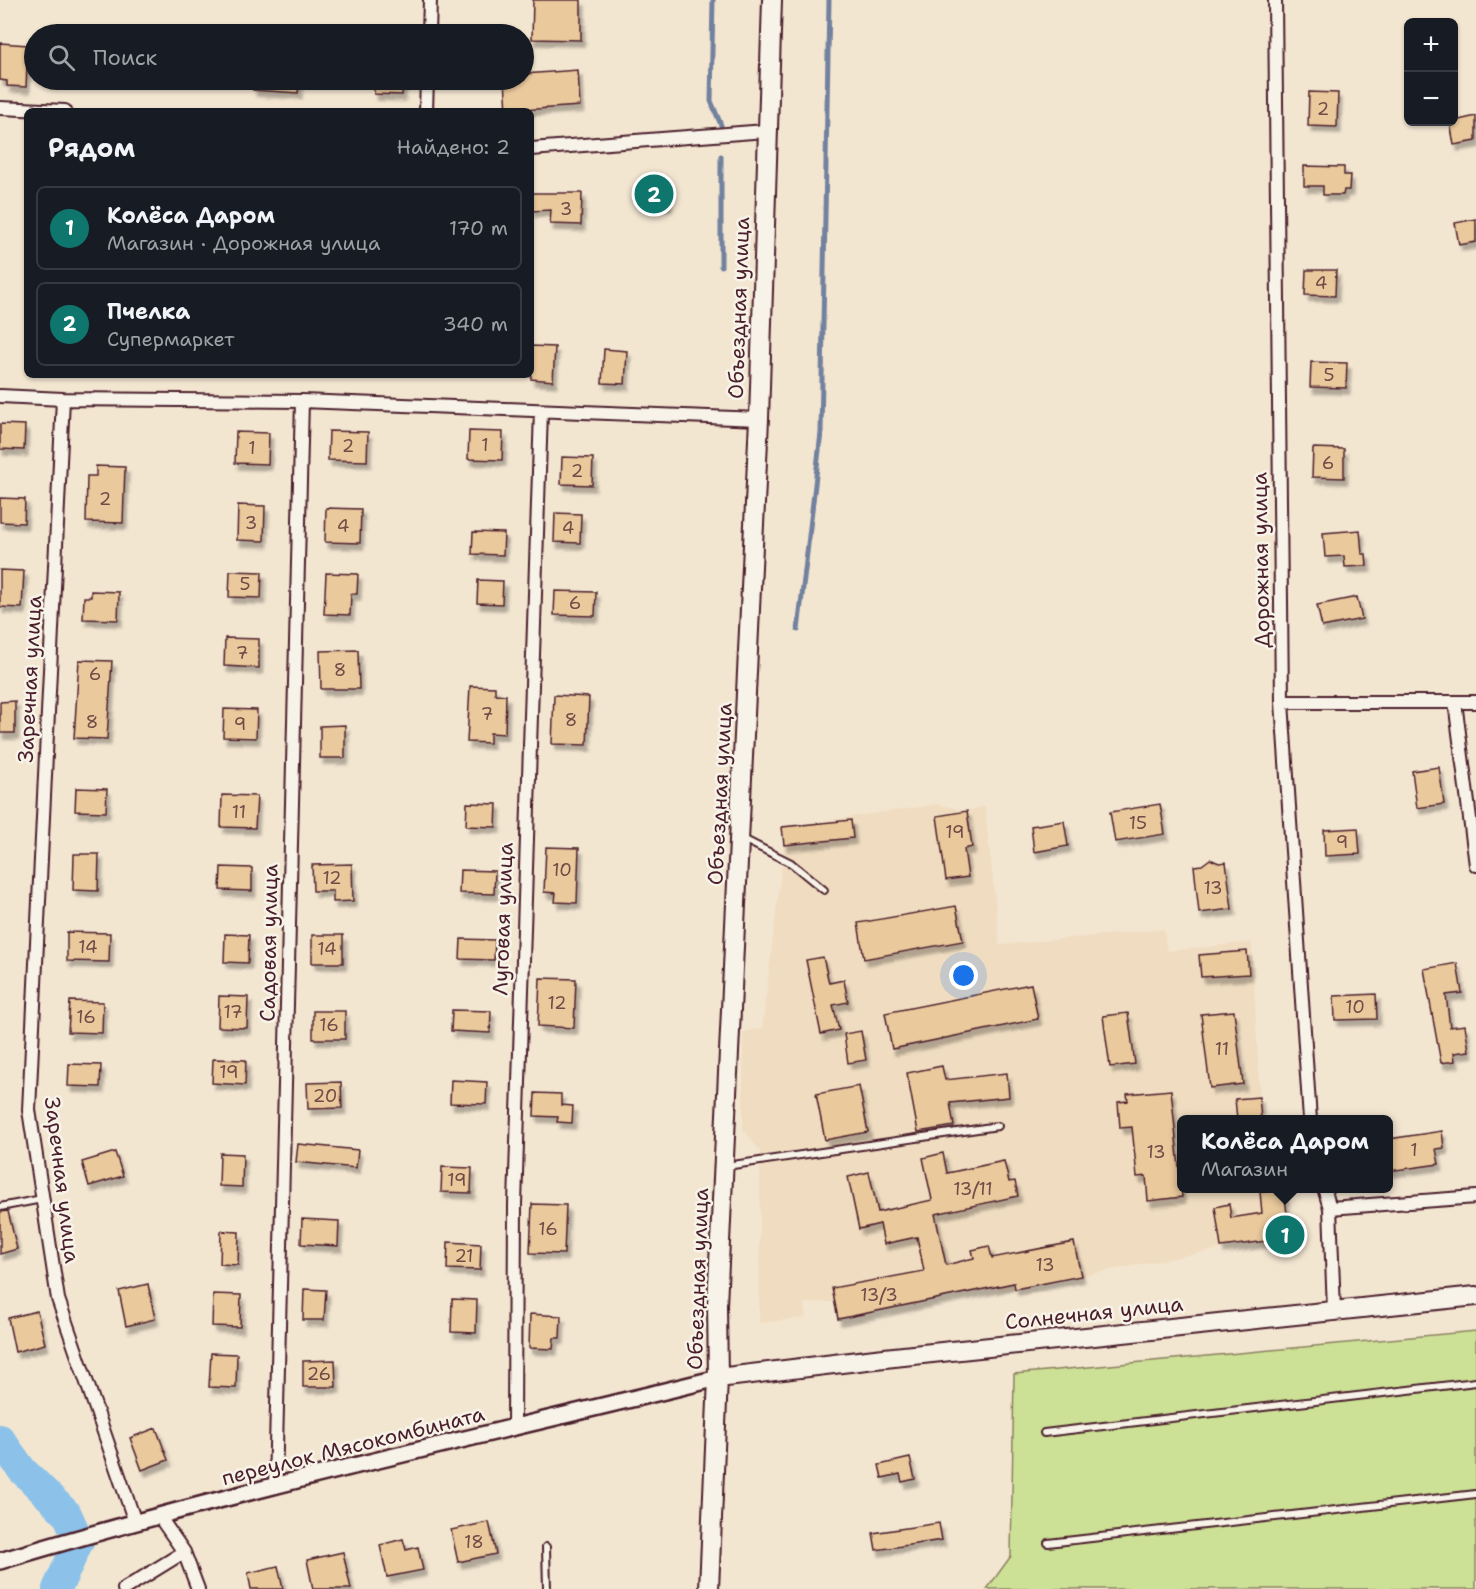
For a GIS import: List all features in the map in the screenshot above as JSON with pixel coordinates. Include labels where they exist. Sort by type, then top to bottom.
[{"type":"main road","name":"Объездная улица","points":[[709,1589],[718,1378],[717,1305],[741,838],[759,419],[766,131],[772,0]]},
{"type":"main road","name":"Солнечная улица","points":[[718,1378],[875,1359],[1476,1296]]},
{"type":"street","points":[[429,24],[430,0]]},
{"type":"street","name":"Дорожная улица","points":[[1275,0],[1282,702],[1310,1115]]},
{"type":"street","points":[[426,108],[427,90]]},
{"type":"street","points":[[0,108],[24,109]]},
{"type":"street","points":[[534,149],[766,131]]},
{"type":"street","points":[[0,396],[63,399],[302,401],[759,419]]},
{"type":"street","name":"Заречная улица","points":[[63,399],[29,1110],[58,1299],[135,1522]]},
{"type":"street","name":"Садовая улица","points":[[275,1486],[302,401]]},
{"type":"street","name":"Луговая улица","points":[[514,1428],[515,1181],[541,411]]},
{"type":"street","points":[[1282,702],[1476,702]]},
{"type":"street","points":[[1455,702],[1476,865]]},
{"type":"street","points":[[1326,1193],[1330,1208],[1334,1310]]},
{"type":"street","points":[[1330,1208],[1476,1197]]},
{"type":"street","name":"переулок Мясокомбината","points":[[0,1561],[90,1534],[275,1486],[718,1378]]},
{"type":"street","points":[[159,1516],[184,1552],[198,1589]]},
{"type":"street","points":[[124,1589],[184,1552]]},
{"type":"lane","points":[[741,838],[791,863],[824,890]]},
{"type":"lane","points":[[725,1166],[999,1126]]},
{"type":"lane","points":[[0,1207],[43,1199]]},
{"type":"lane","points":[[1044,1433],[1476,1382]]},
{"type":"lane","points":[[1048,1543],[1476,1494]]},
{"type":"lane","points":[[546,1547],[547,1589]]},
{"type":"shaded area","points":[[938,804],[967,811],[985,806],[1000,945],[1164,929],[1167,951],[1252,942],[1261,1115],[1177,1115],[1177,1193],[1285,1193],[1290,1238],[1246,1244],[1015,1289],[999,1291],[998,1286],[838,1319],[835,1302],[805,1303],[806,1318],[759,1323],[760,1151],[743,1129],[743,1032],[762,1028],[784,845],[782,827]]},
{"type":"green space","points":[[1476,1331],[1476,1589],[987,1589],[1011,1556],[1014,1374]]},
{"type":"building","points":[[533,0],[581,0],[581,40],[534,39]]},
{"type":"building","points":[[0,43],[24,45],[24,87],[7,86],[7,81],[0,80]]},
{"type":"building","points":[[578,70],[580,106],[534,109],[507,108],[506,90],[534,90],[534,73]]},
{"type":"building","points":[[253,90],[298,90],[298,93]]},
{"type":"building","points":[[374,90],[402,90],[402,95],[374,94]]},
{"type":"building","points":[[1309,92],[1338,93],[1337,127],[1308,126]]},
{"type":"building","points":[[1476,116],[1476,141],[1454,145],[1451,126],[1458,126],[1458,120]]},
{"type":"building","points":[[1304,166],[1344,167],[1344,175],[1350,175],[1349,190],[1344,190],[1343,195],[1323,195],[1323,186],[1304,186]]},
{"type":"building","points":[[639,183],[669,184],[668,205],[639,204]]},
{"type":"building","points":[[534,193],[582,193],[581,225],[550,224],[551,210],[534,211]]},
{"type":"building","points":[[1476,219],[1476,242],[1459,245],[1455,223]]},
{"type":"building","points":[[1306,270],[1336,270],[1335,296],[1305,295]]},
{"type":"building","points":[[534,346],[555,347],[553,381],[531,379],[534,378]]},
{"type":"building","points":[[604,349],[627,351],[625,384],[602,383]]},
{"type":"building","points":[[1311,362],[1347,363],[1346,388],[1310,387]]},
{"type":"building","points":[[0,424],[25,425],[24,450],[0,449]]},
{"type":"building","points":[[329,431],[368,432],[367,461],[328,460]]},
{"type":"building","points":[[469,431],[503,432],[502,460],[468,459]]},
{"type":"building","points":[[236,432],[269,433],[268,464],[235,463]]},
{"type":"building","points":[[1313,448],[1344,449],[1344,478],[1312,477]]},
{"type":"building","points":[[562,457],[593,458],[592,485],[561,484]]},
{"type":"building","points":[[96,466],[125,467],[123,523],[86,522],[87,476],[96,476]]},
{"type":"building","points":[[0,498],[25,499],[24,523],[0,522]]},
{"type":"building","points":[[238,505],[265,506],[264,541],[237,540]]},
{"type":"building","points":[[326,508],[361,509],[360,543],[325,542]]},
{"type":"building","points":[[555,513],[581,514],[580,543],[554,542]]},
{"type":"building","points":[[1360,530],[1362,554],[1366,554],[1367,566],[1345,567],[1344,556],[1325,557],[1323,533]]},
{"type":"building","points":[[473,532],[504,533],[503,555],[472,554]]},
{"type":"building","points":[[0,570],[24,571],[22,608],[0,607]]},
{"type":"building","points":[[230,571],[262,572],[261,598],[229,597]]},
{"type":"building","points":[[326,573],[358,574],[357,594],[351,594],[350,615],[324,614]]},
{"type":"building","points":[[478,580],[503,581],[502,604],[477,603]]},
{"type":"building","points":[[91,591],[119,592],[118,620],[83,619],[84,597],[91,597]]},
{"type":"building","points":[[555,591],[596,592],[595,616],[554,615]]},
{"type":"building","points":[[1357,597],[1362,619],[1322,627],[1317,605]]},
{"type":"building","points":[[225,638],[259,639],[259,668],[224,666]]},
{"type":"building","points":[[358,650],[359,689],[321,689],[320,651]]},
{"type":"building","points":[[79,660],[112,661],[107,739],[74,738]]},
{"type":"building","points":[[470,686],[495,687],[495,694],[506,695],[505,734],[490,733],[490,743],[467,742]]},
{"type":"building","points":[[554,695],[589,697],[587,745],[552,744]]},
{"type":"building","points":[[15,701],[15,733],[0,733],[0,702]]},
{"type":"building","points":[[224,709],[257,710],[256,738],[223,737]]},
{"type":"building","points":[[345,725],[345,758],[320,758],[320,726]]},
{"type":"building","points":[[1439,767],[1444,804],[1417,808],[1412,771]]},
{"type":"building","points":[[76,788],[107,789],[106,812],[75,811]]},
{"type":"building","points":[[222,795],[257,796],[255,828],[221,827]]},
{"type":"building","points":[[467,803],[497,804],[496,827],[466,826]]},
{"type":"building","points":[[1160,804],[1165,834],[1115,842],[1110,812]]},
{"type":"building","points":[[967,811],[972,847],[964,849],[968,877],[946,880],[937,816]]},
{"type":"building","points":[[851,820],[853,838],[784,845],[782,827]]},
{"type":"building","points":[[1064,821],[1068,846],[1034,852],[1031,826]]},
{"type":"building","points":[[1358,828],[1360,854],[1325,856],[1324,830]]},
{"type":"building","points":[[546,847],[579,848],[577,903],[555,902],[556,893],[544,892]]},
{"type":"building","points":[[74,854],[99,854],[98,891],[73,890]]},
{"type":"building","points":[[1210,859],[1219,863],[1226,862],[1232,909],[1199,913],[1194,866],[1202,865]]},
{"type":"building","points":[[352,864],[353,901],[333,902],[333,891],[313,891],[312,865]]},
{"type":"building","points":[[221,867],[252,868],[252,891],[220,890]]},
{"type":"building","points":[[460,870],[495,871],[494,894],[459,893]]},
{"type":"building","points":[[956,906],[963,941],[864,959],[858,923]]},
{"type":"building","points":[[67,932],[110,933],[109,962],[67,961]]},
{"type":"building","points":[[225,934],[249,935],[248,963],[224,962]]},
{"type":"building","points":[[312,935],[343,935],[343,963],[312,963]]},
{"type":"building","points":[[461,939],[495,940],[494,960],[460,959]]},
{"type":"building","points":[[1247,951],[1249,974],[1201,977],[1199,955]]},
{"type":"building","points":[[823,957],[829,983],[844,980],[848,1002],[833,1005],[839,1030],[821,1034],[806,960]]},
{"type":"building","points":[[1457,963],[1462,993],[1446,995],[1450,1027],[1465,1025],[1469,1051],[1454,1053],[1455,1061],[1441,1063],[1424,969]]},
{"type":"building","points":[[540,978],[576,979],[574,1028],[538,1026]]},
{"type":"building","points":[[1031,984],[1038,1019],[892,1049],[885,1013]]},
{"type":"building","points":[[1376,994],[1377,1019],[1335,1020],[1334,996]]},
{"type":"building","points":[[219,996],[248,997],[247,1028],[218,1027]]},
{"type":"building","points":[[70,1001],[103,1002],[102,1033],[68,1032]]},
{"type":"building","points":[[452,1010],[491,1011],[490,1033],[451,1031]]},
{"type":"building","points":[[313,1011],[345,1011],[345,1039],[313,1039]]},
{"type":"building","points":[[1234,1011],[1243,1084],[1210,1088],[1201,1014]]},
{"type":"building","points":[[1128,1013],[1135,1064],[1110,1067],[1103,1016]]},
{"type":"building","points":[[861,1031],[866,1060],[848,1063],[844,1034]]},
{"type":"building","points":[[213,1059],[246,1060],[245,1085],[212,1083]]},
{"type":"building","points":[[69,1064],[101,1065],[100,1087],[68,1086]]},
{"type":"building","points":[[942,1066],[945,1080],[1007,1073],[1009,1097],[950,1103],[954,1126],[918,1132],[907,1073]]},
{"type":"building","points":[[451,1080],[487,1082],[486,1104],[450,1103]]},
{"type":"building","points":[[341,1082],[342,1108],[308,1109],[307,1083]]},
{"type":"building","points":[[859,1086],[868,1132],[825,1140],[816,1094]]},
{"type":"building","points":[[1171,1090],[1177,1148],[1177,1193],[1182,1193],[1182,1197],[1148,1201],[1146,1176],[1137,1177],[1132,1127],[1120,1128],[1118,1102],[1128,1101],[1127,1094]]},
{"type":"building","points":[[535,1093],[561,1094],[561,1105],[573,1106],[572,1123],[557,1122],[558,1117],[534,1116]]},
{"type":"building","points":[[1259,1097],[1261,1115],[1237,1115],[1235,1099]]},
{"type":"building","points":[[1442,1131],[1444,1148],[1436,1149],[1439,1164],[1393,1170],[1393,1138]]},
{"type":"building","points":[[298,1144],[358,1150],[356,1168],[296,1162]]},
{"type":"building","points":[[115,1152],[123,1176],[89,1186],[82,1162]]},
{"type":"building","points":[[220,1153],[243,1154],[242,1187],[219,1186]]},
{"type":"building","points":[[943,1153],[947,1173],[1004,1161],[1009,1182],[1015,1181],[1018,1196],[935,1214],[946,1265],[974,1258],[972,1250],[989,1246],[992,1258],[1074,1242],[1081,1276],[1015,1289],[1014,1283],[838,1319],[832,1288],[924,1271],[917,1237],[884,1244],[880,1224],[859,1229],[848,1177],[869,1172],[878,1212],[932,1200],[923,1158]]},
{"type":"building","points":[[442,1167],[472,1168],[471,1193],[441,1192]]},
{"type":"building","points":[[1260,1193],[1284,1193],[1290,1238],[1221,1247],[1215,1207],[1229,1204],[1231,1218],[1262,1213]]},
{"type":"building","points":[[532,1204],[566,1205],[564,1254],[530,1253]]},
{"type":"building","points":[[8,1211],[17,1249],[0,1254],[0,1212]]},
{"type":"building","points":[[302,1219],[339,1221],[338,1246],[301,1244]]},
{"type":"building","points":[[221,1231],[239,1232],[238,1265],[220,1264]]},
{"type":"building","points":[[448,1242],[481,1244],[480,1270],[447,1269]]},
{"type":"building","points":[[148,1284],[155,1319],[126,1326],[119,1291]]},
{"type":"building","points":[[304,1289],[326,1290],[324,1320],[303,1320]]},
{"type":"building","points":[[213,1294],[241,1295],[240,1327],[212,1326]]},
{"type":"building","points":[[452,1299],[477,1300],[476,1333],[451,1332]]},
{"type":"building","points":[[37,1311],[45,1344],[15,1352],[8,1318]]},
{"type":"building","points":[[530,1314],[561,1316],[560,1338],[554,1338],[553,1349],[529,1348]]},
{"type":"building","points":[[211,1353],[237,1354],[236,1388],[209,1387]]},
{"type":"building","points":[[335,1360],[336,1387],[303,1387],[303,1361]]},
{"type":"building","points":[[156,1428],[168,1460],[142,1470],[130,1438]]},
{"type":"building","points":[[910,1458],[915,1479],[902,1482],[900,1474],[882,1478],[879,1465]]},
{"type":"building","points":[[489,1522],[496,1554],[458,1562],[451,1530]]},
{"type":"building","points":[[939,1523],[942,1540],[876,1550],[873,1533]]},
{"type":"building","points":[[403,1539],[406,1550],[418,1547],[423,1570],[387,1577],[380,1545]]},
{"type":"building","points":[[343,1552],[351,1589],[313,1589],[307,1560]]},
{"type":"building","points":[[278,1566],[283,1589],[251,1589],[248,1573]]},
{"type":"waterway","points":[[713,0],[711,101],[721,125]]},
{"type":"waterway","points":[[798,630],[821,433],[829,0]]},
{"type":"waterway","points":[[721,156],[721,266]]},
{"type":"waterway","points":[[0,1439],[22,1470],[67,1514],[79,1541],[57,1589]]},
{"type":"place","name":"Пчелка","points":[[654,194]]},
{"type":"place","name":"Колёса Даром","points":[[1285,1235]]}]
